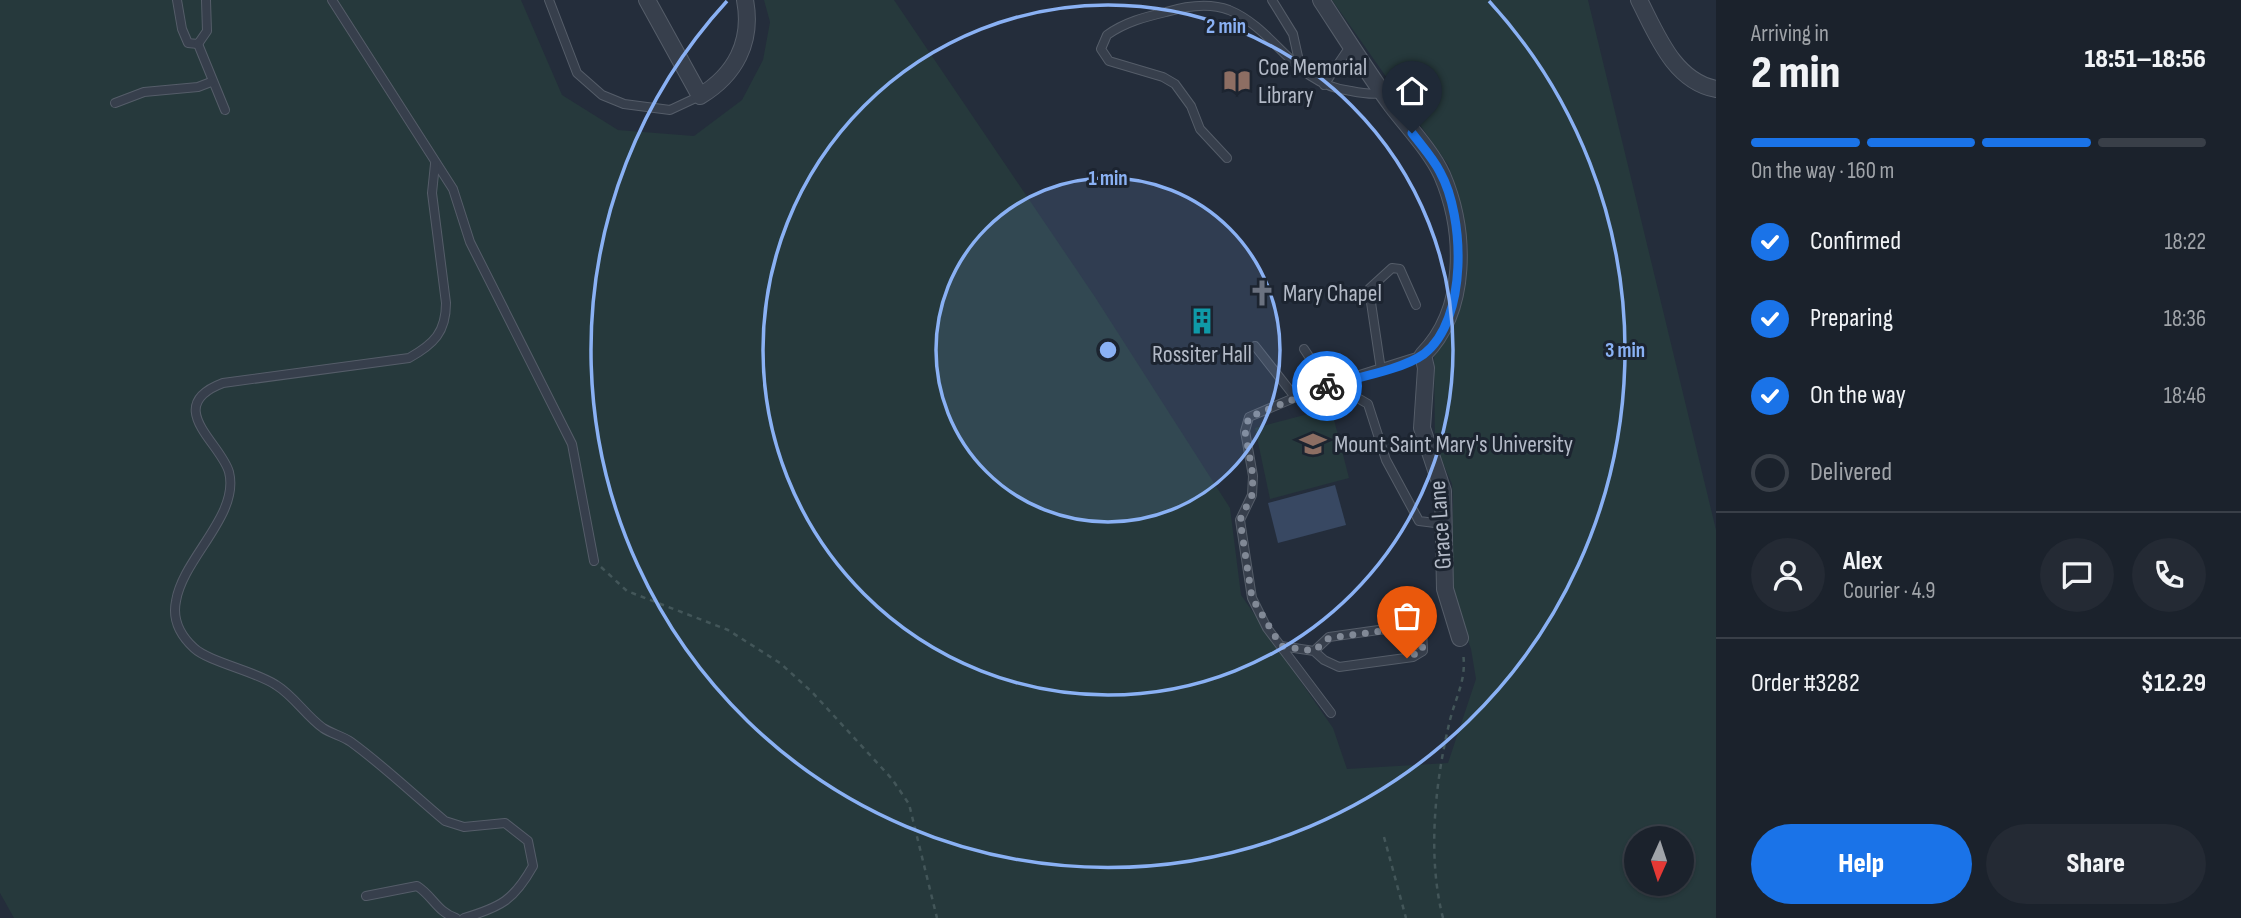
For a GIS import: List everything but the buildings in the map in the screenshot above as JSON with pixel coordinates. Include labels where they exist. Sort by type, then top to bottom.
[{"type":"street","points":[[648,0],[700,96],[729,74],[741,54],[747,32],[745,0]]},
{"type":"street","points":[[1321,0],[1382,93],[1441,173],[1457,236],[1459,264],[1449,316],[1440,334],[1423,355]]},
{"type":"street","points":[[1639,0],[1683,75],[1701,86],[1716,89]]},
{"type":"street","name":"Grace Lane","points":[[1423,355],[1426,368],[1422,428],[1443,491],[1445,589],[1460,638]]},
{"type":"lane","points":[[177,0],[181,29],[188,43],[198,44]]},
{"type":"lane","points":[[198,44],[207,31],[206,0]]},
{"type":"lane","points":[[332,0],[453,189],[470,242],[572,444],[594,561]]},
{"type":"lane","points":[[549,0],[577,73],[602,95],[624,104],[670,110],[700,96]]},
{"type":"lane","points":[[1272,0],[1293,34],[1301,70]]},
{"type":"lane","points":[[1227,158],[1200,129],[1191,106],[1175,84],[1163,76],[1109,61],[1101,49],[1107,35],[1139,19],[1189,5],[1228,10],[1247,22],[1301,70],[1324,85],[1340,90],[1382,93]]},
{"type":"lane","points":[[198,44],[211,82],[225,110]]},
{"type":"lane","points":[[1324,85],[1351,45]]},
{"type":"lane","points":[[116,103],[144,92],[198,87],[211,82]]},
{"type":"lane","points":[[435,164],[432,193],[446,303],[446,320],[440,335],[427,348],[409,358],[223,383],[208,388],[199,400],[197,412],[201,431],[227,467],[232,483],[229,500],[178,588],[174,612],[179,631],[196,650],[278,686],[323,728],[350,741],[446,821],[464,827],[505,823],[528,841],[533,866],[520,890],[498,908],[464,918]]},
{"type":"lane","points":[[1381,370],[1369,289],[1392,268],[1400,269],[1416,305]]},
{"type":"lane","points":[[1255,346],[1296,397]]},
{"type":"lane","points":[[1304,349],[1312,361],[1308,379],[1312,390]]},
{"type":"lane","points":[[1331,713],[1281,646],[1252,598],[1240,520],[1252,495],[1253,476],[1245,431],[1249,417],[1312,390],[1423,355]]},
{"type":"lane","points":[[1331,385],[1338,396],[1356,397],[1368,404],[1386,460],[1419,521],[1444,524]]},
{"type":"lane","points":[[1281,646],[1314,651],[1324,660],[1339,667],[1413,657],[1423,650],[1424,643],[1422,629],[1414,625],[1329,638],[1314,651]]},
{"type":"lane","points":[[366,896],[417,886],[430,895],[436,907],[456,918]]},
{"type":"path","points":[[594,561],[627,591],[728,630],[780,663],[812,692],[892,779],[909,804],[937,918]]},
{"type":"path","points":[[1443,918],[1437,876],[1437,798],[1450,719],[1465,677],[1460,638]]},
{"type":"path","points":[[1384,837],[1406,918]]},
{"type":"shaded area","points":[[0,0],[521,0],[562,95],[618,130],[694,136],[742,100],[763,60],[770,22],[764,0],[894,0],[1095,297],[1230,508],[1241,595],[1333,728],[1347,769],[1448,763],[1476,679],[1471,649],[1451,590],[1452,484],[1435,445],[1434,352],[1455,321],[1465,280],[1468,246],[1449,166],[1332,0],[1588,0],[1716,530],[1716,918],[14,918],[0,893]]},
{"type":"shaded area","points":[[1331,408],[1349,478],[1270,499],[1255,428]]},
{"type":"water","points":[[1335,485],[1346,525],[1278,543],[1268,503]]},
{"type":"way so far","points":[[1327,386],[1249,417],[1245,431],[1253,476],[1252,495],[1240,520],[1252,598],[1281,646],[1314,651],[1329,638],[1419,626],[1422,629],[1423,650],[1419,655],[1407,658]]},
{"type":"place","name":"Coe Memorial Library","points":[[1237,81]]},
{"type":"place","name":"Mary Chapel","points":[[1262,293]]},
{"type":"place","name":"Rossiter Hall","points":[[1202,321]]},
{"type":"place","name":"Mount Saint Mary's University","points":[[1313,444]]},
{"type":"route","points":[[1327,386],[1423,355],[1432,346],[1449,316],[1456,291],[1459,264],[1457,236],[1441,173],[1412,133]]}]
